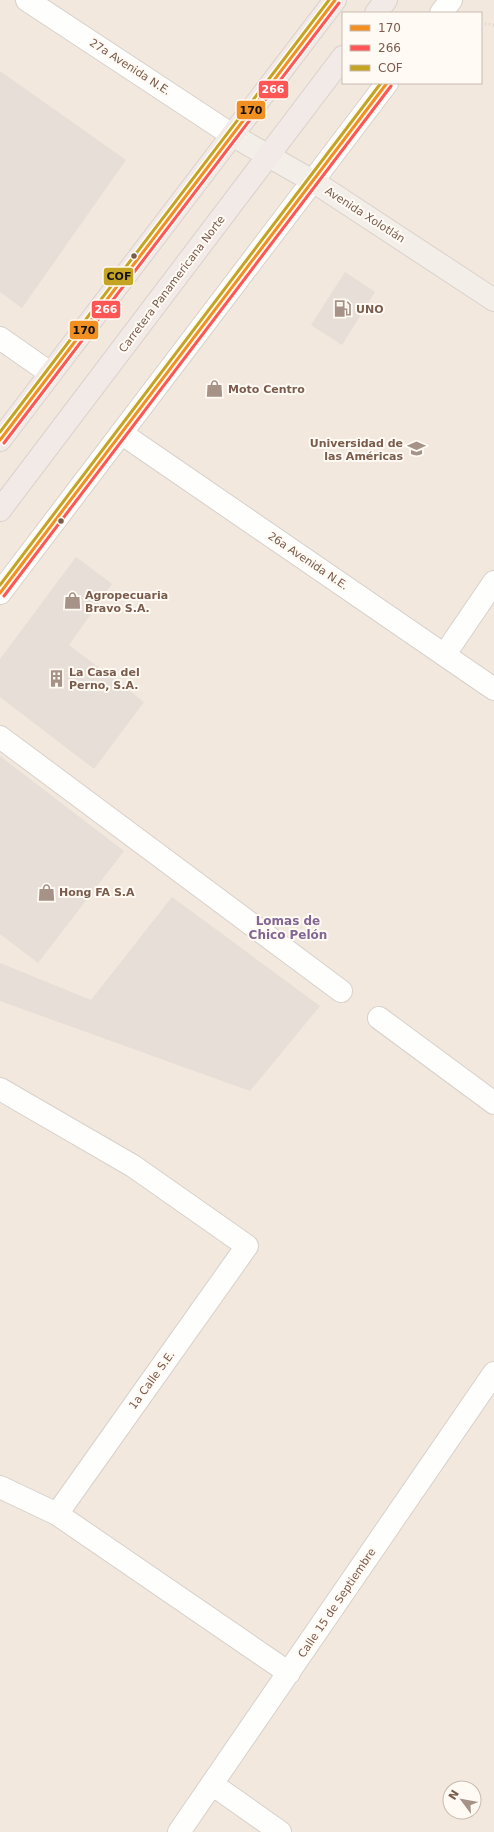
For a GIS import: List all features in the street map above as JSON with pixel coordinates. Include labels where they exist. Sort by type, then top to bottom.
[{"type":"highway","points":[[0,440],[335,0]]},
{"type":"highway","points":[[377,12],[386,0]]},
{"type":"highway","name":"Carretera Panamericana Norte","points":[[0,510],[342,58]]},
{"type":"main road","name":"Avenida Xolotlán","points":[[232,135],[312,181],[494,300]]},
{"type":"street","name":"27a Avenida N.E.","points":[[28,0],[232,135]]},
{"type":"street","points":[[442,12],[451,0]]},
{"type":"street","points":[[0,593],[386,84]]},
{"type":"street","points":[[0,338],[50,373]]},
{"type":"street","name":"26a Avenida N.E.","points":[[121,433],[494,689]]},
{"type":"street","points":[[445,654],[494,582]]},
{"type":"street","points":[[0,737],[342,992]]},
{"type":"street","points":[[379,1018],[494,1103]]},
{"type":"street","name":"1a Calle S.E.","points":[[0,1089],[133,1166],[247,1246],[57,1514]]},
{"type":"street","name":"Calle 15 de Septiembre","points":[[179,1832],[494,1373]]},
{"type":"street","points":[[0,1487],[57,1514],[289,1673]]},
{"type":"street","points":[[212,1784],[280,1832]]},
{"type":"path","points":[[482,23],[494,25]]},
{"type":"shaded area","points":[[0,0],[494,0],[494,1832],[0,1832]]},
{"type":"building","points":[[0,71],[126,160],[22,308],[0,292]]},
{"type":"building","name":"UNO","points":[[345,272],[375,292],[342,345],[311,325]]},
{"type":"building","name":"La Casa del Perno, S.A.","points":[[76,557],[112,584],[69,645],[144,702],[94,769],[0,697],[0,659]]},
{"type":"building","name":"Hong FA S.A","points":[[0,756],[124,851],[38,963],[0,934]]},
{"type":"building","points":[[172,897],[320,1006],[250,1091],[0,1001],[0,963],[91,1000]]},
{"type":"transit line","name":"COF","points":[[0,432],[329,0]]},
{"type":"transit line","name":"170","points":[[0,440],[335,0]]},
{"type":"transit line","name":"266","points":[[4,443],[339,3]]},
{"type":"transit line","name":"COF","points":[[0,585],[380,84]]},
{"type":"transit line","name":"170","points":[[0,593],[386,84]]},
{"type":"transit line","name":"266","points":[[4,596],[391,86]]},
{"type":"place","name":"UNO","points":[[343,309]]},
{"type":"place","name":"Moto Centro","points":[[215,389]]},
{"type":"place","name":"Universidad de las Américas","points":[[416,449]]},
{"type":"place","name":"Agropecuaria Bravo S.A.","points":[[72,601]]},
{"type":"place","name":"La Casa del Perno, S.A.","points":[[56,678]]},
{"type":"place","name":"Hong FA S.A","points":[[46,892]]},
{"type":"district","name":"Lomas de Chico Pelón","points":[[288,928]]}]
